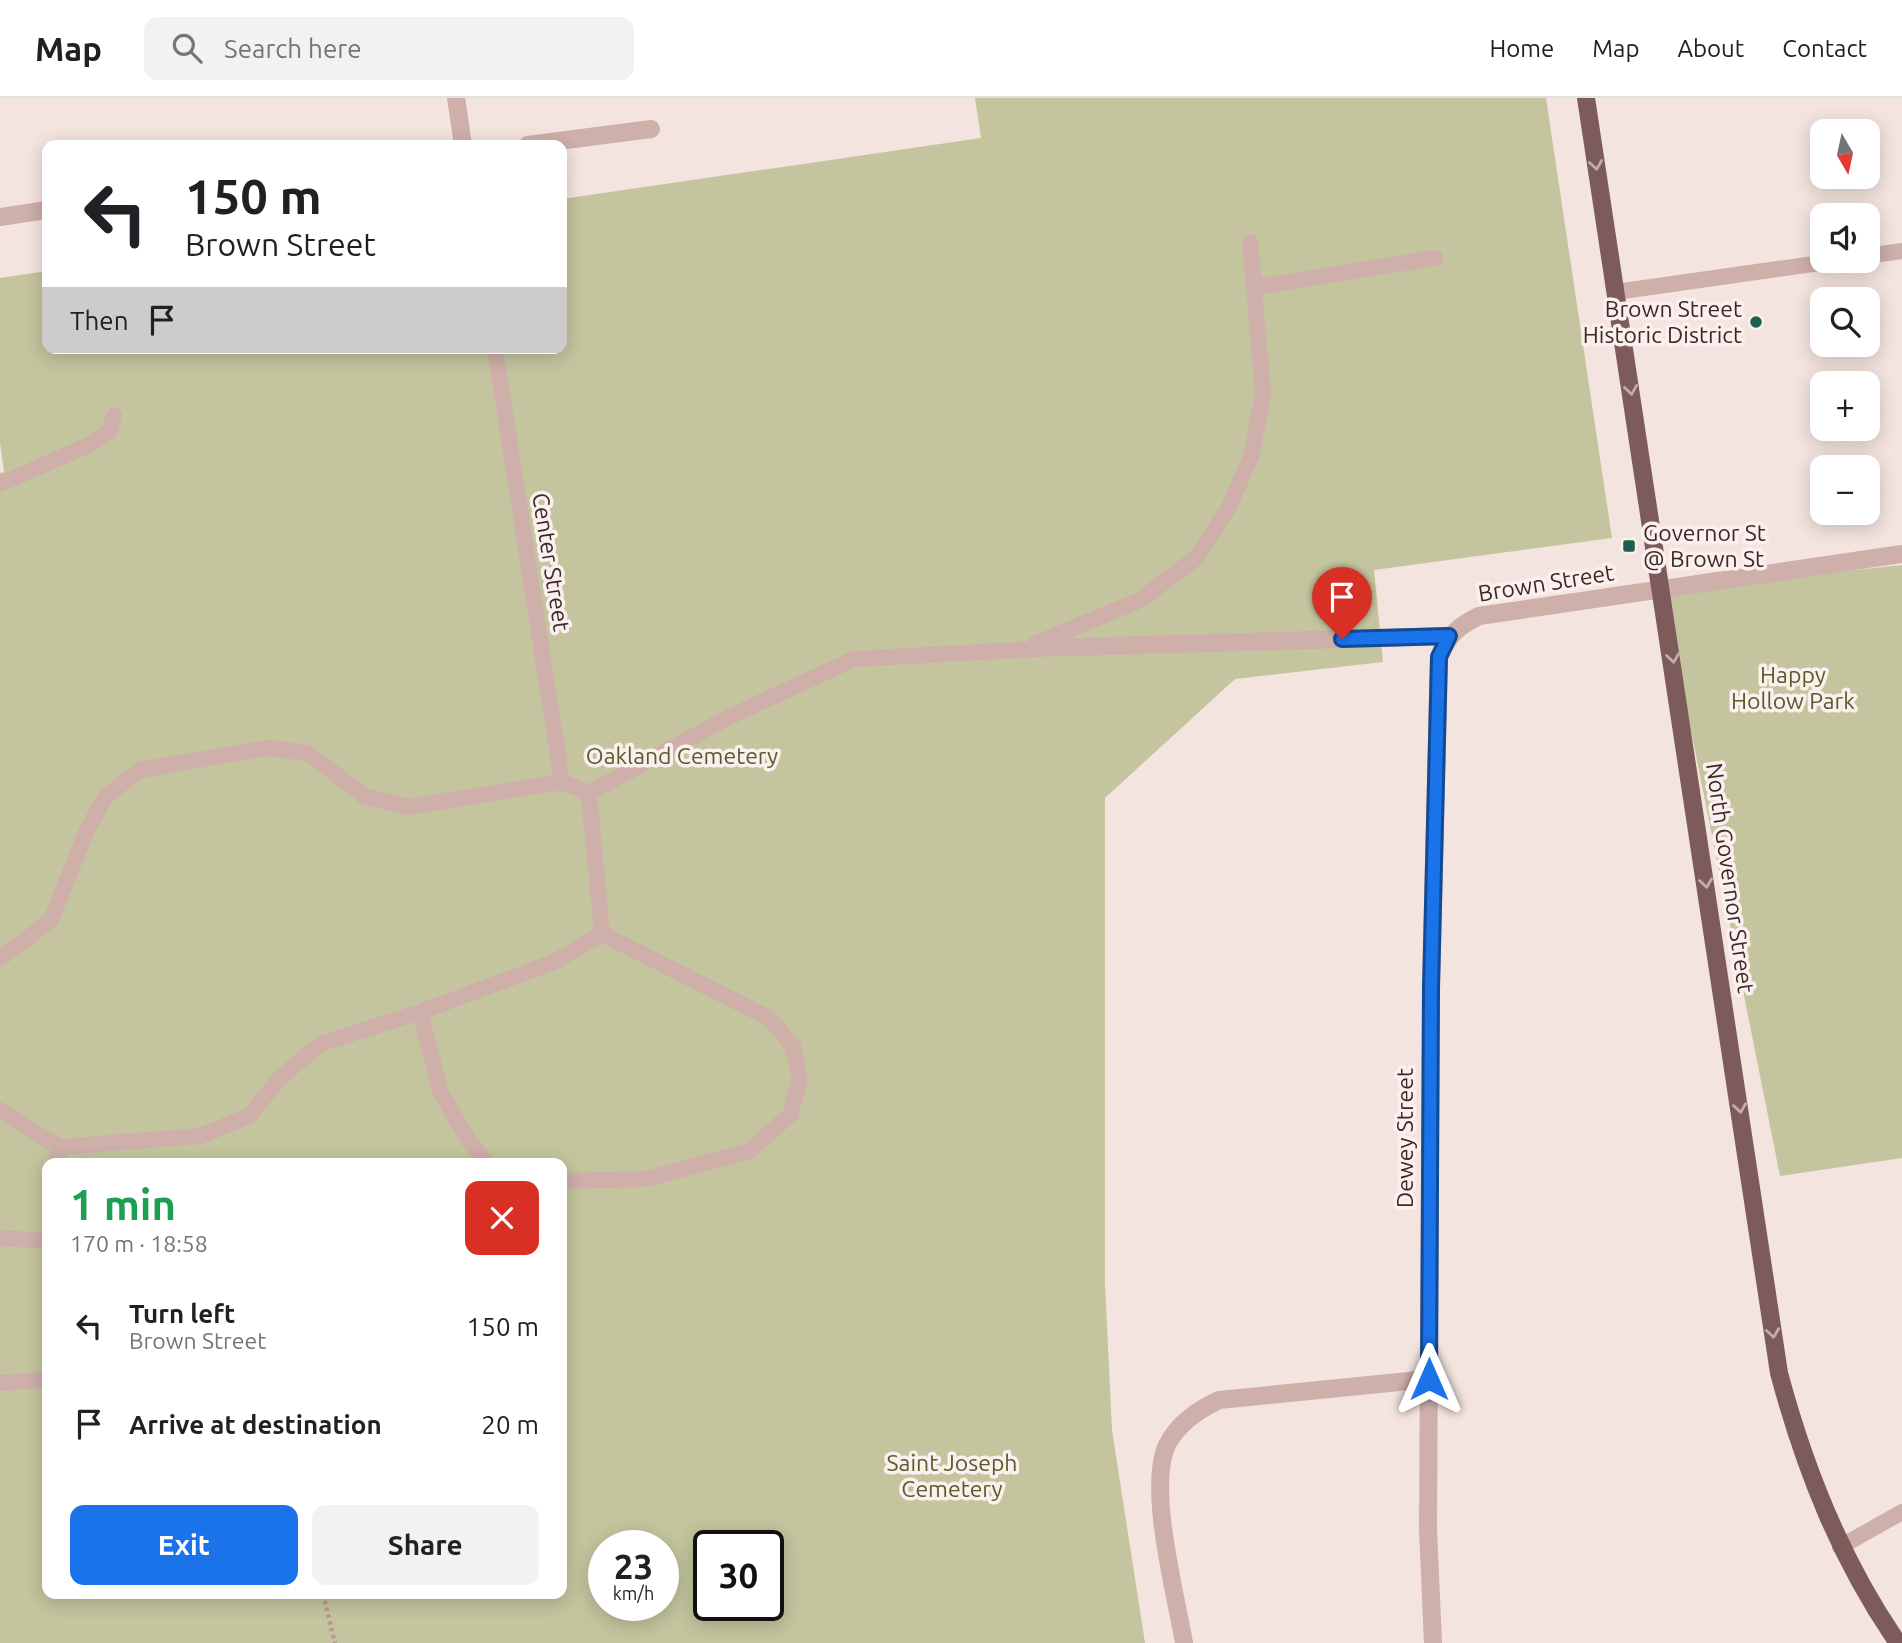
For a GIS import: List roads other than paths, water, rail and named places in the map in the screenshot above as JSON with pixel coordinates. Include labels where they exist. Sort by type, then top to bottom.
[{"type":"main road","name":"North Governor Street","points":[[1586,98],[1779,1373],[1794,1430],[1840,1547],[1872,1606],[1898,1643]]},
{"type":"street","points":[[456,98],[462,140]]},
{"type":"street","points":[[566,140],[651,129]]},
{"type":"street","points":[[0,217],[42,211]]},
{"type":"street","name":"Brown Street","points":[[1449,636],[1460,625],[1479,615],[1902,554]]},
{"type":"street","points":[[1074,647],[1449,636]]},
{"type":"street","name":"Dewey Street","points":[[1433,1643],[1427,1529],[1431,988],[1439,657],[1449,636]]},
{"type":"street","points":[[1184,1643],[1160,1501],[1159,1473],[1167,1446],[1175,1433],[1194,1413],[1219,1400],[1429,1379]]},
{"type":"lane","points":[[1018,650],[1088,624],[1140,600],[1196,558],[1229,507],[1252,454],[1264,392],[1250,242]]},
{"type":"lane","points":[[1880,254],[1902,251]]},
{"type":"lane","points":[[1255,287],[1434,258]]},
{"type":"lane","points":[[1616,292],[1810,264]]},
{"type":"lane","name":"Center Street","points":[[496,354],[562,782]]},
{"type":"lane","points":[[0,484],[92,444],[109,432],[114,416]]},
{"type":"lane","points":[[589,793],[731,716],[854,659],[1074,647]]},
{"type":"lane","points":[[1,955],[51,920],[87,830],[106,796],[140,770],[268,748],[308,753],[364,796],[407,807],[562,782],[589,793]]},
{"type":"lane","points":[[589,793],[602,934]]},
{"type":"lane","points":[[0,1110],[57,1156],[200,1136],[249,1116],[280,1078],[320,1044],[420,1012],[554,962],[602,934]]},
{"type":"lane","points":[[567,1181],[646,1179],[749,1151],[790,1115],[800,1080],[793,1046],[769,1018],[602,934]]},
{"type":"lane","points":[[420,1012],[441,1093],[469,1141],[483,1158]]},
{"type":"lane","points":[[0,1238],[42,1241]]},
{"type":"lane","points":[[0,1383],[42,1380]]},
{"type":"lane","points":[[1840,1547],[1902,1512]]},
{"type":"place","name":"Brown Street Historic District","points":[[1756,322]]},
{"type":"place","name":"Governor St @ Brown St","points":[[1629,546]]},
{"type":"park label","name":"Happy Hollow Park","points":[[1793,688]]},
{"type":"park label","name":"Oakland Cemetery","points":[[682,756]]},
{"type":"park label","name":"Saint Joseph Cemetery","points":[[952,1476]]}]
